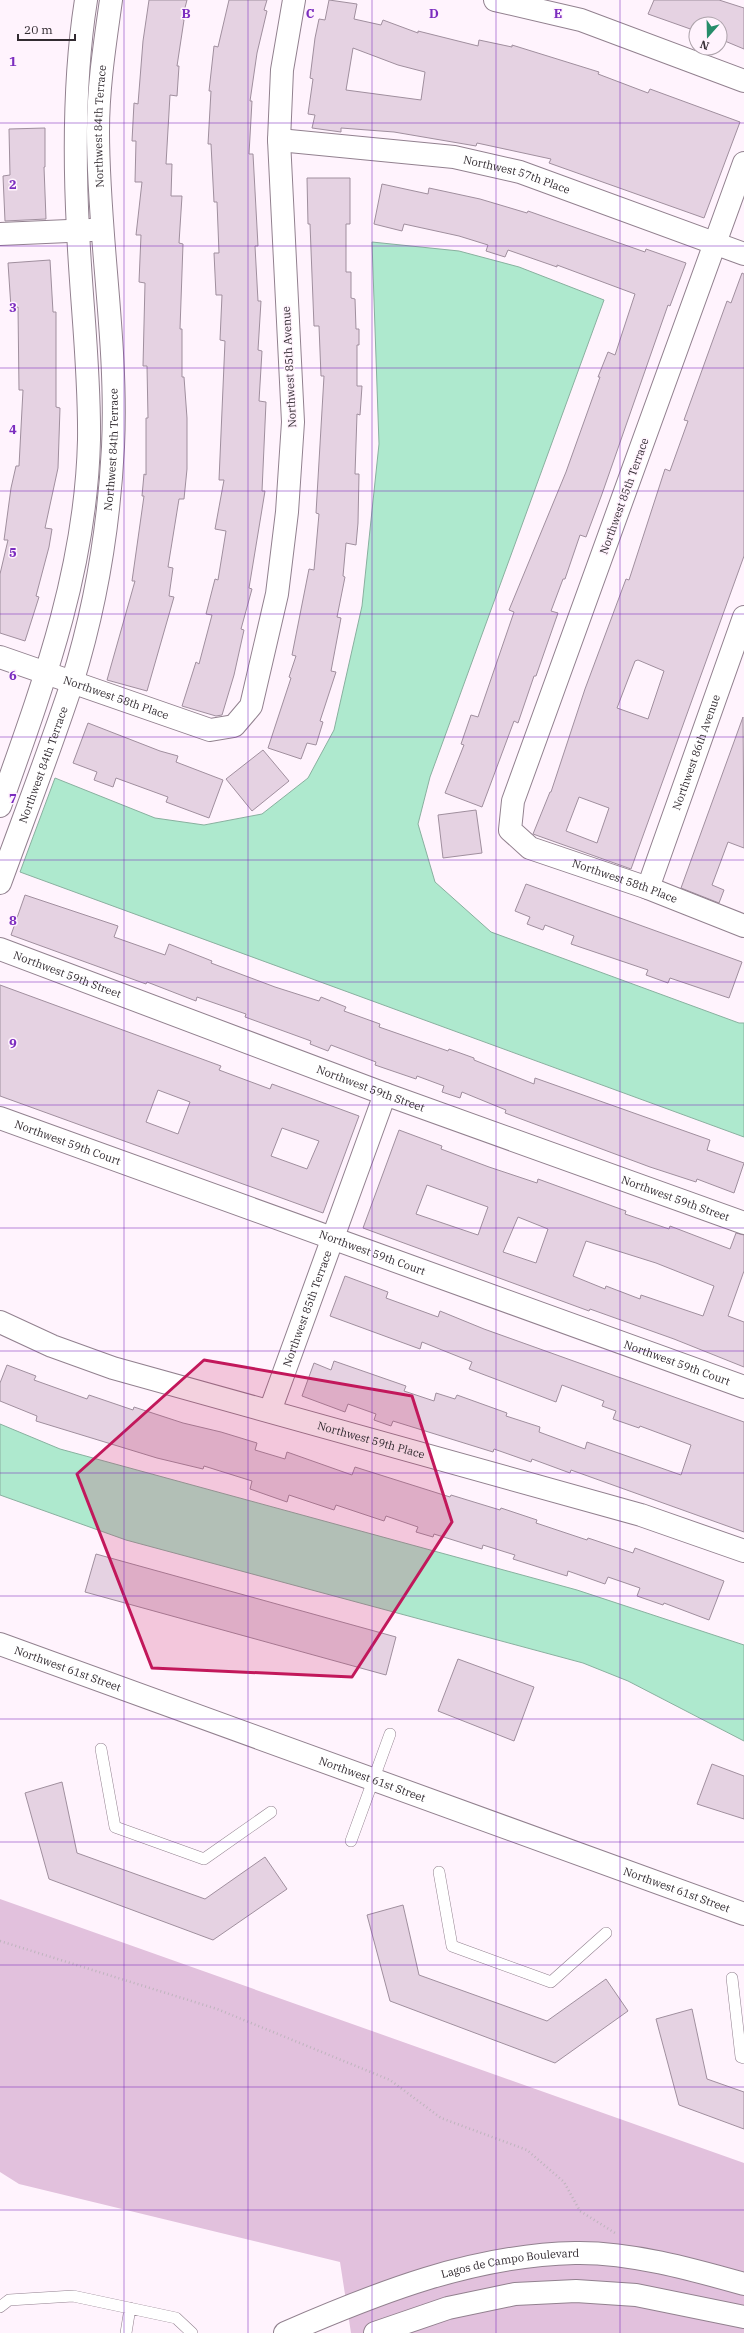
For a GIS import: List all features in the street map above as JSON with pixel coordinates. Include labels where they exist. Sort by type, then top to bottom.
[{"type":"street","name":"Northwest 84th Terrace","points":[[0,806],[48,673],[67,602],[81,529],[89,440],[86,351],[78,230],[75,128],[80,42],[86,0]]},
{"type":"street","name":"Northwest 84th Terrace","points":[[0,883],[72,682],[89,613],[105,534],[113,446],[111,352],[98,130],[104,48],[111,0]]},
{"type":"street","name":"Northwest 85th Avenue","points":[[234,726],[251,706],[277,594],[287,512],[292,422],[279,140],[282,70],[294,0]]},
{"type":"street","points":[[495,0],[581,20],[744,81]]},
{"type":"street","name":"Northwest 57th Place","points":[[279,140],[454,157],[520,172],[744,254]]},
{"type":"street","name":"Northwest 85th Terrace","points":[[510,830],[513,800],[744,163]]},
{"type":"street","points":[[0,234],[103,229]]},
{"type":"street","name":"Northwest 86th Avenue","points":[[648,888],[744,617]]},
{"type":"street","name":"Northwest 58th Place","points":[[0,657],[210,730],[234,726]]},
{"type":"street","name":"Northwest 58th Place","points":[[510,830],[530,848],[648,888],[744,926]]},
{"type":"street","name":"Northwest 59th Street","points":[[0,949],[385,1094],[744,1223]]},
{"type":"street","name":"Northwest 85th Terrace","points":[[270,1411],[385,1094]]},
{"type":"street","name":"Northwest 59th Court","points":[[0,1118],[744,1387]]},
{"type":"street","name":"Northwest 59th Place","points":[[0,1322],[52,1346],[113,1368],[641,1515],[744,1551]]},
{"type":"street","name":"Northwest 61st Street","points":[[0,1644],[744,1914]]},
{"type":"street","name":"Lagos de Campo Boulevard","points":[[285,2333],[364,2299],[436,2275],[510,2260],[575,2253],[640,2259],[704,2273],[744,2284]]},
{"type":"street","points":[[375,2333],[448,2308],[515,2294],[576,2291],[636,2295],[744,2317]]},
{"type":"lane","points":[[351,1841],[390,1734]]},
{"type":"lane","points":[[100,1749],[115,1827],[204,1859],[271,1812]]},
{"type":"lane","points":[[439,1872],[452,1946],[551,1982],[606,1933]]},
{"type":"lane","points":[[732,1978],[741,2057],[744,2058]]},
{"type":"lane","points":[[0,2307],[9,2300],[73,2296],[176,2318],[192,2333]]},
{"type":"lane","points":[[126,2333],[130,2308]]},
{"type":"path","points":[[0,1941],[217,2009],[390,2080],[441,2118],[527,2150],[564,2182],[580,2212],[611,2232]]},
{"type":"highlighted area","points":[[204,1360],[412,1396],[452,1522],[352,1677],[152,1668],[77,1474]]},
{"type":"shaded area","points":[[372,242],[459,251],[519,267],[604,300],[430,777],[418,824],[435,882],[491,932],[739,1023],[744,1023],[744,1137],[20,872],[55,778],[155,818],[204,825],[262,814],[308,778],[334,730],[362,606],[379,444]]},
{"type":"shaded area","points":[[0,1424],[60,1449],[577,1590],[744,1645],[744,1741],[628,1681],[583,1663],[126,1540],[0,1495]]},
{"type":"shaded area","points":[[0,1899],[744,2163],[744,2333],[351,2333],[340,2262],[19,2184],[0,2172]]},
{"type":"building","points":[[149,0],[187,0],[182,19],[184,20],[177,66],[179,66],[177,96],[170,95],[166,164],[172,164],[171,196],[182,196],[179,243],[183,244],[180,329],[182,329],[182,377],[184,377],[187,418],[187,469],[184,499],[179,499],[168,567],[173,568],[169,596],[174,597],[147,691],[107,680],[135,581],[132,581],[144,496],[142,496],[144,474],[146,475],[146,418],[148,418],[147,366],[143,366],[145,283],[139,282],[141,235],[136,235],[142,182],[135,182],[136,141],[132,141],[134,103],[138,104],[143,41]]},
{"type":"building","points":[[229,0],[267,0],[264,10],[267,11],[257,53],[250,101],[252,101],[249,154],[253,154],[258,246],[255,246],[258,301],[261,301],[258,350],[262,351],[259,401],[266,402],[262,491],[265,491],[249,588],[252,589],[241,629],[244,630],[234,675],[222,715],[216,716],[182,706],[196,662],[199,664],[212,615],[206,614],[215,579],[218,580],[226,531],[215,529],[224,480],[219,480],[225,341],[220,340],[222,295],[216,295],[214,253],[219,253],[217,202],[214,202],[211,144],[208,144],[211,91],[209,91],[214,46],[218,47]]},
{"type":"building","points":[[329,0],[357,4],[354,19],[381,25],[383,20],[418,33],[418,31],[478,46],[479,40],[512,47],[512,45],[599,72],[598,74],[648,93],[650,89],[740,122],[704,218],[549,163],[551,159],[477,143],[476,146],[394,132],[341,128],[341,132],[312,128],[315,115],[308,114],[313,79],[310,78],[319,19],[325,20]],"holes":[[[353,48],[398,65],[425,72],[421,100],[346,90]]]},
{"type":"building","points":[[654,0],[719,0],[744,8],[744,49],[728,42],[728,16],[688,16],[688,28],[648,14]]},
{"type":"building","points":[[45,128],[44,167],[46,219],[5,221],[3,176],[10,175],[9,129]]},
{"type":"building","points":[[307,178],[350,178],[350,224],[346,224],[346,272],[351,272],[351,298],[355,299],[356,329],[359,329],[359,345],[357,345],[357,386],[362,386],[360,415],[357,414],[355,474],[359,474],[356,545],[346,543],[343,576],[345,577],[337,617],[341,618],[331,671],[336,672],[320,721],[323,722],[316,745],[307,743],[301,759],[268,748],[291,678],[289,677],[296,656],[292,655],[309,569],[314,570],[319,514],[316,513],[324,376],[321,376],[319,326],[314,326]]},
{"type":"building","points":[[382,184],[428,194],[429,188],[480,199],[527,213],[528,211],[645,252],[646,249],[686,263],[670,306],[668,305],[586,537],[580,535],[565,579],[563,579],[551,611],[558,613],[536,676],[534,676],[518,723],[514,721],[482,807],[445,793],[464,745],[461,744],[471,715],[478,717],[514,612],[509,610],[566,472],[608,352],[615,355],[635,294],[557,265],[557,267],[508,250],[505,257],[486,251],[488,245],[459,236],[404,224],[402,231],[374,224]]},
{"type":"building","points":[[50,260],[53,312],[56,312],[56,407],[60,408],[58,468],[45,528],[52,529],[49,547],[36,596],[39,597],[25,641],[0,633],[0,574],[8,540],[4,540],[11,488],[16,466],[19,466],[23,390],[19,390],[18,307],[11,308],[8,263]]},
{"type":"building","points":[[742,273],[744,274],[744,556],[631,869],[533,834],[551,792],[585,689],[626,579],[629,580],[665,469],[670,471],[688,421],[684,420],[727,301],[731,303]],"holes":[[[638,660],[664,671],[648,719],[617,708],[635,661]],[[579,797],[609,808],[597,843],[566,831]]]},
{"type":"building","points":[[743,717],[744,848],[728,842],[712,885],[724,890],[719,903],[681,888]]},
{"type":"building","points":[[88,723],[160,751],[178,756],[176,762],[223,780],[209,818],[166,802],[168,797],[116,778],[113,787],[94,780],[97,772],[73,763]]},
{"type":"building","points":[[263,750],[289,781],[252,811],[226,779]]},
{"type":"building","points":[[476,810],[482,853],[443,858],[438,815]]},
{"type":"building","points":[[526,884],[742,962],[729,998],[670,978],[668,983],[646,975],[648,970],[571,944],[574,936],[545,925],[543,930],[527,924],[530,917],[515,911]]},
{"type":"building","points":[[25,895],[118,926],[114,937],[165,955],[169,944],[212,961],[211,963],[275,987],[319,1001],[321,997],[346,1007],[344,1011],[380,1024],[379,1027],[448,1051],[449,1049],[474,1058],[474,1060],[534,1084],[535,1078],[710,1140],[707,1150],[744,1163],[734,1193],[697,1179],[696,1182],[650,1167],[505,1113],[506,1110],[462,1092],[460,1098],[442,1092],[444,1086],[417,1076],[416,1079],[375,1065],[376,1062],[331,1045],[328,1051],[310,1044],[311,1041],[245,1017],[246,1014],[197,997],[196,1001],[147,982],[146,984],[11,935]]},
{"type":"building","points":[[0,985],[221,1066],[219,1070],[270,1089],[272,1084],[359,1116],[323,1213],[0,1096]],"holes":[[[158,1090],[190,1102],[178,1134],[146,1122]],[[282,1128],[319,1141],[307,1169],[271,1156]]]},
{"type":"building","points":[[399,1130],[442,1146],[441,1149],[489,1167],[537,1183],[538,1179],[626,1211],[625,1214],[669,1229],[670,1226],[730,1249],[736,1233],[744,1235],[744,1271],[728,1316],[744,1322],[744,1367],[674,1339],[590,1309],[589,1311],[363,1228]],"holes":[[[427,1185],[488,1207],[478,1235],[416,1214]],[[518,1217],[548,1229],[536,1263],[503,1252]],[[586,1241],[656,1263],[714,1286],[703,1316],[641,1295],[640,1299],[606,1286],[605,1289],[573,1276]]]},
{"type":"building","points":[[345,1276],[388,1292],[386,1298],[438,1317],[440,1311],[484,1329],[744,1422],[744,1532],[571,1470],[570,1473],[532,1459],[531,1462],[494,1449],[493,1452],[393,1421],[391,1426],[374,1420],[376,1414],[348,1404],[345,1412],[302,1396],[314,1363],[331,1370],[334,1361],[406,1386],[404,1391],[434,1401],[436,1393],[455,1399],[457,1395],[507,1413],[506,1416],[540,1427],[539,1432],[585,1449],[587,1442],[681,1475],[691,1445],[640,1426],[639,1428],[613,1419],[616,1411],[602,1406],[604,1401],[562,1385],[556,1402],[469,1369],[472,1362],[422,1342],[420,1349],[330,1316]]},
{"type":"building","points":[[7,1365],[36,1376],[34,1380],[87,1399],[89,1395],[133,1410],[134,1407],[183,1423],[221,1432],[257,1443],[255,1450],[285,1459],[287,1452],[352,1475],[355,1467],[450,1497],[451,1495],[500,1510],[501,1508],[537,1520],[536,1523],[587,1540],[588,1538],[633,1553],[635,1548],[724,1581],[709,1620],[664,1603],[663,1605],[637,1596],[640,1588],[608,1577],[605,1584],[568,1571],[567,1576],[513,1559],[515,1555],[483,1545],[482,1549],[434,1534],[433,1537],[416,1532],[418,1527],[386,1516],[384,1521],[336,1505],[334,1510],[289,1495],[287,1502],[250,1489],[252,1481],[204,1466],[203,1469],[157,1458],[36,1421],[37,1416],[0,1401],[0,1383]]},
{"type":"building","points":[[96,1554],[396,1637],[386,1675],[85,1592]]},
{"type":"building","points":[[458,1659],[534,1687],[514,1741],[438,1711]]},
{"type":"building","points":[[712,1764],[744,1776],[744,1819],[697,1804]]},
{"type":"building","points":[[62,1782],[77,1853],[205,1899],[265,1857],[287,1889],[213,1940],[49,1879],[25,1793]]},
{"type":"building","points":[[403,1905],[419,1975],[547,2021],[606,1979],[628,2011],[555,2063],[390,2001],[367,1915]]},
{"type":"building","points":[[692,2009],[707,2079],[744,2092],[744,2129],[679,2105],[656,2019]]}]
